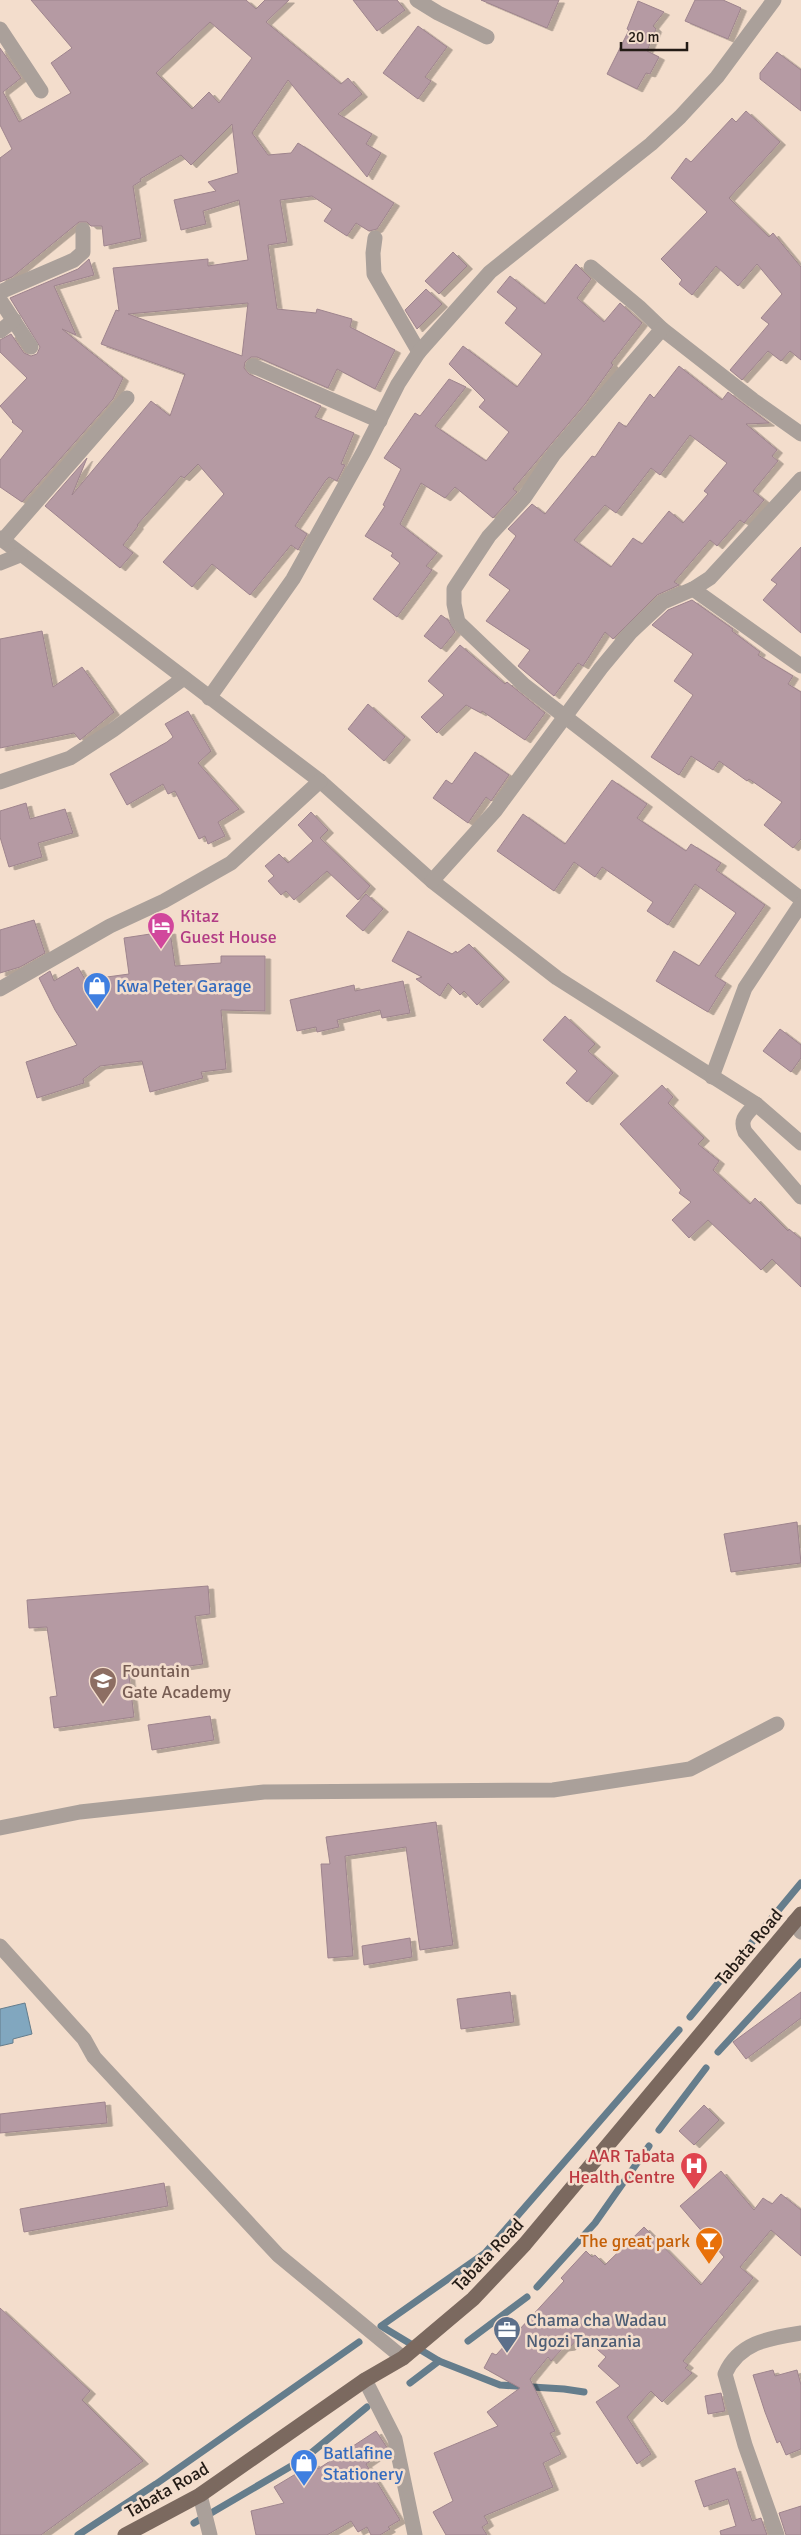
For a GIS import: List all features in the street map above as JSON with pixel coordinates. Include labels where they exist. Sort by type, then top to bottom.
[{"type":"main road","name":"Tabata Road","points":[[125,2535],[200,2495],[365,2380],[403,2358],[473,2299],[526,2244],[799,1923]]},
{"type":"street","points":[[417,0],[438,14],[486,37]]},
{"type":"street","points":[[209,698],[292,579],[380,421],[398,384],[419,352],[490,272],[651,144],[680,117],[717,77],[774,0]]},
{"type":"street","points":[[0,29],[42,91]]},
{"type":"street","points":[[0,292],[74,260],[83,252],[84,230]]},
{"type":"street","points":[[375,238],[372,253],[374,274],[419,352]]},
{"type":"street","points":[[590,267],[662,329],[753,400],[801,434]]},
{"type":"street","points":[[0,300],[31,347]]},
{"type":"street","points":[[0,330],[14,320]]},
{"type":"street","points":[[662,329],[554,454],[524,498],[489,536],[454,589],[454,604],[458,622],[524,685],[564,718],[801,899]]},
{"type":"street","points":[[253,366],[380,421]]},
{"type":"street","points":[[127,398],[1,539],[320,781],[432,881],[557,978],[756,1104],[801,1144]]},
{"type":"street","points":[[432,881],[495,811],[601,668],[631,632],[663,602],[693,589],[710,578],[801,479]]},
{"type":"street","points":[[0,563],[20,555]]},
{"type":"street","points":[[693,589],[801,666]]},
{"type":"street","points":[[0,782],[70,758],[113,730],[184,678]]},
{"type":"street","points":[[0,989],[110,926],[164,901],[231,863],[320,781]]},
{"type":"street","points":[[712,1076],[745,988],[801,904]]},
{"type":"street","points":[[756,1104],[743,1118],[742,1125],[745,1132],[801,1197]]},
{"type":"street","points":[[0,1828],[80,1812],[264,1792],[553,1790],[690,1769],[777,1724]]},
{"type":"street","points":[[0,1946],[84,2039],[94,2057],[278,2255],[403,2358]]},
{"type":"street","points":[[777,2535],[745,2445],[725,2374],[730,2364],[740,2352],[752,2344],[801,2332]]},
{"type":"street","points":[[365,2380],[395,2439],[415,2535]]},
{"type":"street","points":[[200,2495],[210,2535]]},
{"type":"water","points":[[25,2003],[32,2034],[13,2039],[13,2043],[0,2046],[0,2009]]},
{"type":"building","points":[[31,0],[246,0],[256,9],[265,0],[289,0],[266,22],[341,84],[348,78],[362,94],[338,114],[372,134],[366,144],[381,153],[367,177],[288,80],[252,133],[268,155],[291,153],[298,143],[394,203],[377,229],[369,231],[356,223],[347,236],[324,221],[332,209],[312,196],[280,200],[287,242],[268,245],[277,309],[316,313],[317,309],[352,319],[350,327],[395,350],[375,389],[337,369],[328,388],[257,357],[251,357],[245,362],[244,368],[249,374],[321,406],[315,417],[354,433],[341,464],[345,465],[337,481],[329,477],[326,480],[295,526],[307,534],[298,550],[291,545],[250,595],[212,564],[192,587],[163,562],[224,494],[198,464],[184,478],[181,476],[137,525],[123,545],[133,553],[120,568],[45,506],[87,458],[72,495],[151,401],[170,416],[185,374],[101,344],[116,310],[119,311],[113,268],[208,259],[208,266],[248,260],[239,200],[203,211],[206,224],[181,230],[174,200],[216,191],[208,182],[238,173],[232,124],[191,165],[181,155],[140,179],[141,181],[133,186],[141,238],[104,246],[102,226],[91,226],[87,222],[79,222],[12,277],[0,282],[0,158],[12,149],[0,125],[0,48],[21,78],[3,92],[19,122],[71,93],[51,63],[72,48]],"holes":[[[210,22],[252,58],[219,103],[209,92],[192,109],[156,73]],[[248,303],[242,356],[128,314]]]},
{"type":"building","points":[[353,0],[397,0],[405,10],[377,31]]},
{"type":"building","points":[[481,0],[559,0],[547,28]]},
{"type":"building","points":[[695,0],[723,0],[741,8],[728,39],[685,21]]},
{"type":"building","points":[[638,1],[664,12],[653,26],[656,29],[647,51],[659,57],[650,74],[646,73],[637,89],[607,74],[629,30],[627,29]]},
{"type":"building","points":[[418,26],[447,47],[425,77],[431,81],[418,99],[383,73]]},
{"type":"building","points":[[777,52],[801,70],[801,111],[760,79],[760,73]]},
{"type":"building","points":[[746,111],[780,142],[729,198],[769,237],[773,233],[801,267],[801,360],[790,351],[781,361],[768,351],[742,380],[730,370],[769,324],[761,318],[782,294],[757,264],[738,286],[716,266],[692,295],[679,284],[682,280],[661,259],[707,212],[671,178],[686,158],[691,162],[732,118],[736,122]]},
{"type":"building","points":[[453,252],[467,266],[439,294],[425,281]]},
{"type":"building","points":[[89,259],[94,275],[54,286],[76,335],[62,329],[123,378],[113,399],[22,502],[0,487],[0,460],[23,431],[12,422],[0,406],[27,378],[0,352],[0,340],[11,334],[24,353],[31,356],[37,354],[40,347],[10,298],[78,269]]},
{"type":"building","points":[[576,264],[591,279],[577,298],[604,322],[620,303],[642,323],[611,363],[613,365],[585,404],[513,489],[517,492],[493,518],[455,487],[445,498],[421,483],[400,524],[437,553],[426,566],[432,570],[397,617],[373,599],[400,563],[391,556],[393,553],[365,536],[385,506],[383,505],[401,469],[384,458],[415,413],[420,416],[449,379],[466,387],[435,426],[486,461],[509,432],[479,407],[485,400],[449,364],[463,346],[517,387],[542,354],[505,323],[517,308],[497,292],[510,276],[545,304]]},
{"type":"building","points":[[426,289],[442,304],[417,329],[405,310]]},
{"type":"building","points":[[679,366],[722,400],[728,392],[769,423],[746,424],[777,450],[772,456],[778,461],[753,491],[764,500],[744,523],[740,520],[717,546],[710,540],[674,582],[679,585],[657,595],[613,639],[605,632],[583,666],[578,663],[554,696],[518,666],[530,650],[486,621],[510,590],[489,575],[516,536],[508,529],[532,504],[545,514],[592,456],[595,457],[619,422],[626,427],[650,394],[654,398]],"holes":[[[690,435],[727,463],[704,491],[708,494],[683,523],[669,511],[642,544],[633,538],[611,567],[574,540],[605,505],[616,513],[651,468],[660,475]]]},
{"type":"building","points":[[801,547],[801,633],[763,600],[777,584],[771,580]]},
{"type":"building","points":[[692,600],[733,629],[732,631],[760,652],[758,655],[793,676],[788,684],[801,692],[801,839],[793,848],[764,825],[782,802],[749,779],[747,781],[719,761],[713,770],[691,756],[679,775],[651,757],[693,695],[674,681],[693,654],[652,625],[668,610]]},
{"type":"building","points":[[441,615],[448,620],[455,632],[441,649],[424,636]]},
{"type":"building","points":[[42,631],[53,687],[82,667],[114,712],[80,740],[74,733],[0,748],[0,639]]},
{"type":"building","points":[[460,645],[505,684],[507,682],[545,713],[525,740],[482,711],[481,713],[466,705],[437,733],[421,717],[444,695],[428,681]]},
{"type":"building","points":[[368,704],[405,737],[384,761],[348,729]]},
{"type":"building","points":[[188,711],[211,751],[198,763],[239,809],[218,822],[225,836],[208,844],[205,836],[199,839],[175,791],[168,794],[163,784],[127,805],[110,774],[167,742],[173,737],[165,724]]},
{"type":"building","points":[[475,752],[509,775],[491,801],[486,797],[468,823],[433,798],[446,780],[452,784]]},
{"type":"building","points":[[612,780],[647,804],[637,818],[686,851],[691,844],[721,863],[716,870],[765,905],[715,976],[726,983],[708,1012],[656,981],[674,951],[699,966],[736,913],[695,884],[668,925],[647,911],[653,902],[602,867],[595,877],[574,862],[554,891],[497,851],[523,814],[565,844]]},
{"type":"building","points":[[26,803],[30,819],[65,809],[73,833],[38,843],[42,857],[9,867],[0,837],[0,811]]},
{"type":"building","points":[[311,812],[328,830],[320,838],[370,886],[358,900],[327,871],[294,900],[286,891],[281,895],[268,881],[274,876],[265,866],[279,854],[288,863],[313,841],[298,825]]},
{"type":"building","points":[[366,894],[383,909],[363,931],[346,916]]},
{"type":"building","points":[[34,920],[45,953],[20,967],[0,973],[0,930]]},
{"type":"building","points":[[170,931],[175,966],[221,963],[221,956],[265,956],[265,1011],[221,1010],[226,1069],[201,1072],[203,1078],[150,1092],[142,1061],[100,1066],[83,1079],[84,1083],[37,1098],[26,1062],[77,1045],[55,1010],[39,978],[50,971],[54,981],[78,967],[90,988],[107,977],[129,974],[124,938]]},
{"type":"building","points":[[408,931],[452,954],[456,951],[457,953],[469,944],[504,979],[477,1005],[464,991],[460,995],[448,983],[440,996],[416,979],[422,977],[392,961]]},
{"type":"building","points":[[403,981],[410,1013],[382,1018],[380,1010],[337,1020],[339,1027],[317,1032],[316,1027],[297,1031],[290,1000],[354,985],[355,991]]},
{"type":"building","points":[[565,1016],[595,1044],[588,1051],[613,1073],[587,1102],[566,1083],[577,1071],[543,1040]]},
{"type":"building","points":[[780,1029],[801,1045],[801,1058],[791,1072],[763,1051]]},
{"type":"building","points":[[662,1085],[673,1097],[668,1103],[704,1138],[698,1144],[719,1161],[713,1170],[750,1204],[755,1198],[788,1231],[789,1229],[801,1239],[801,1287],[772,1259],[761,1270],[708,1220],[689,1238],[672,1220],[691,1202],[679,1193],[681,1190],[620,1124]]},
{"type":"building","points":[[797,1522],[801,1563],[731,1572],[724,1534]]},
{"type":"building","points":[[208,1586],[210,1614],[195,1616],[203,1664],[129,1675],[134,1717],[54,1728],[50,1697],[57,1696],[47,1627],[29,1628],[27,1600]]},
{"type":"building","points":[[210,1716],[214,1740],[152,1750],[148,1725]]},
{"type":"building","points":[[436,1822],[453,1945],[420,1950],[406,1847],[345,1856],[353,1956],[328,1958],[321,1864],[330,1864],[326,1837]]},
{"type":"building","points":[[410,1938],[412,1957],[364,1965],[362,1946]]},
{"type":"building","points":[[510,1992],[514,2022],[461,2029],[457,1999]]},
{"type":"building","points":[[801,1992],[801,2018],[746,2059],[733,2042]]},
{"type":"building","points":[[105,2102],[107,2123],[0,2133],[0,2114]]},
{"type":"building","points":[[704,2105],[719,2120],[694,2145],[679,2131]]},
{"type":"building","points":[[721,2171],[754,2210],[763,2198],[772,2204],[781,2194],[801,2210],[801,2256],[771,2230],[740,2267],[753,2278],[683,2361],[688,2365],[685,2368],[692,2373],[662,2402],[651,2391],[627,2417],[651,2454],[637,2464],[596,2402],[620,2386],[598,2366],[606,2357],[581,2335],[570,2347],[563,2348],[551,2361],[548,2357],[530,2379],[555,2431],[550,2433],[561,2454],[543,2463],[553,2487],[484,2516],[488,2523],[482,2527],[487,2535],[446,2535],[433,2512],[453,2501],[434,2453],[498,2426],[487,2412],[520,2388],[484,2368],[492,2353],[496,2355],[564,2281],[561,2278],[586,2251],[592,2257],[595,2255],[605,2265],[644,2227],[701,2285],[724,2257],[680,2206]]},
{"type":"building","points":[[164,2183],[168,2206],[24,2232],[20,2209]]},
{"type":"building","points":[[0,2308],[90,2391],[82,2400],[143,2461],[41,2535],[0,2535]]},
{"type":"building","points":[[773,2370],[775,2376],[797,2370],[801,2385],[801,2449],[786,2455],[780,2441],[777,2443],[753,2375]]},
{"type":"building","points":[[721,2393],[725,2411],[708,2414],[705,2396]]},
{"type":"building","points":[[376,2431],[388,2449],[366,2464],[400,2520],[388,2527],[390,2529],[380,2535],[371,2535],[367,2527],[358,2532],[351,2521],[327,2535],[256,2535],[251,2511],[284,2503],[274,2487],[314,2463],[318,2469]]},
{"type":"building","points":[[735,2468],[752,2521],[761,2518],[767,2535],[721,2535],[720,2531],[736,2526],[728,2499],[704,2507],[695,2481]]},
{"type":"building","points":[[801,2506],[801,2535],[786,2535],[779,2513]]},
{"type":"waterway","points":[[690,2017],[801,1883]]},
{"type":"waterway","points":[[718,2052],[801,1962]]},
{"type":"waterway","points":[[584,2392],[500,2385],[439,2361],[381,2326],[485,2253],[679,2030]]},
{"type":"waterway","points":[[659,2130],[706,2068]]},
{"type":"waterway","points":[[537,2287],[595,2223],[649,2146]]},
{"type":"waterway","points":[[468,2341],[527,2297]]},
{"type":"waterway","points":[[78,2535],[156,2484],[359,2342]]},
{"type":"waterway","points":[[410,2383],[439,2361]]},
{"type":"waterway","points":[[194,2523],[305,2458],[367,2407]]},
{"type":"place","name":"Kitaz Guest House","points":[[161,950]]},
{"type":"place","name":"Kwa Peter Garage","points":[[97,1010]]},
{"type":"place","name":"Fountain Gate Academy","points":[[103,1705]]},
{"type":"place","name":"AAR Tabata Health Centre","points":[[694,2190]]},
{"type":"place","name":"The great park","points":[[709,2265]]},
{"type":"place","name":"Chama cha Wadau Ngozi Tanzania","points":[[507,2354]]},
{"type":"place","name":"Batlafine Stationery","points":[[304,2487]]}]
